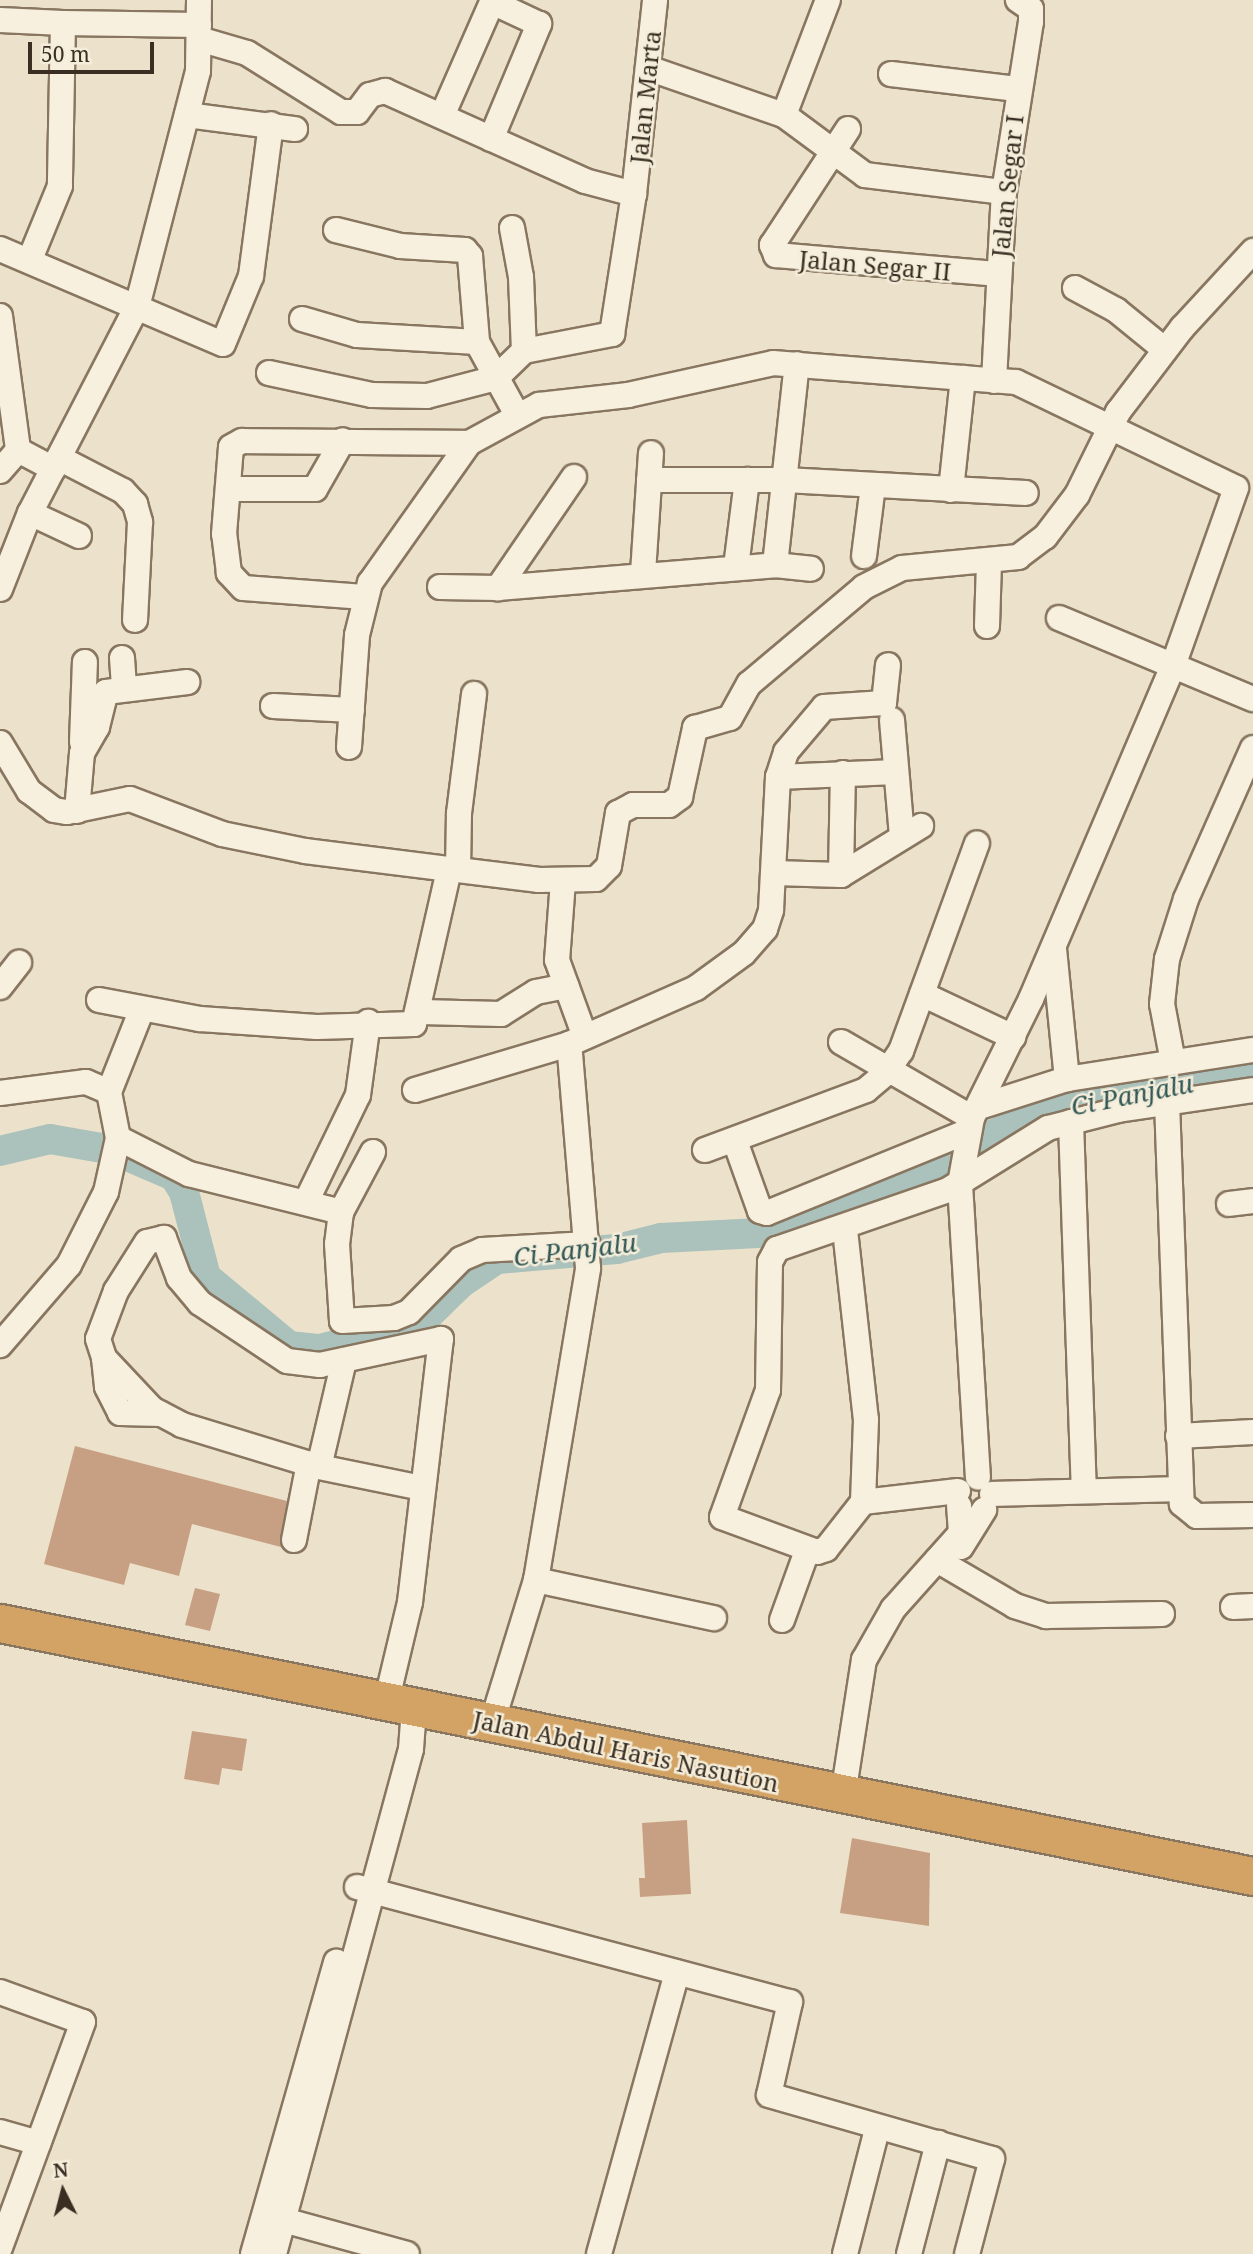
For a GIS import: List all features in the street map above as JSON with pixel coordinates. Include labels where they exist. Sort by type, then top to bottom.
[{"type":"highway","name":"Jalan Abdul Haris Nasution","points":[[0,1623],[404,1712],[492,1723],[1253,1876]]},
{"type":"street","points":[[0,589],[30,513],[137,307],[187,115],[199,32],[199,0]]},
{"type":"street","name":"Jalan Marta","points":[[524,351],[606,337],[617,329],[617,291],[634,194],[655,0]]},
{"type":"street","points":[[784,115],[828,0]]},
{"type":"street","name":"Jalan Segar I","points":[[994,381],[1004,191],[1017,89],[1031,9],[1018,0]]},
{"type":"street","points":[[442,116],[492,1],[538,24],[491,139]]},
{"type":"street","points":[[0,20],[199,32],[247,52],[352,112],[370,95],[385,91],[585,181],[634,194]]},
{"type":"street","points":[[30,259],[60,187],[63,23]]},
{"type":"street","points":[[648,68],[784,115],[865,175],[1004,191]]},
{"type":"street","points":[[891,74],[1017,89]]},
{"type":"street","points":[[187,115],[295,129]]},
{"type":"street","points":[[0,249],[30,259],[220,345],[227,341],[251,276],[271,124]]},
{"type":"street","name":"Jalan Segar II","points":[[848,129],[772,246],[776,255],[999,274]]},
{"type":"street","points":[[269,373],[372,395],[427,396],[496,378],[524,351],[521,277],[512,228]]},
{"type":"street","points":[[336,230],[400,246],[465,250],[476,292],[478,342],[516,413]]},
{"type":"street","points":[[2,746],[18,777],[39,801],[54,810],[78,811],[130,799],[222,834],[454,870],[563,881],[606,873],[622,809],[675,803],[684,790],[688,741],[695,729],[730,718],[749,684],[864,587],[902,568],[940,561],[989,562],[1018,557],[1045,537],[1077,495],[1109,425],[1165,350],[1253,251]]},
{"type":"street","points":[[1075,288],[1116,310],[1165,350]]},
{"type":"street","points":[[0,316],[18,450],[0,471]]},
{"type":"street","points":[[302,318],[357,335],[478,342]]},
{"type":"street","points":[[349,747],[356,643],[364,597],[469,443],[516,413],[773,363],[1016,382],[1236,488],[1172,666],[1054,945],[972,1125],[961,1176],[974,1496],[973,1534],[940,1564],[888,1626],[875,1663],[860,1745],[851,1758],[843,1795]]},
{"type":"street","points":[[775,565],[797,364]]},
{"type":"street","points":[[951,490],[963,378]]},
{"type":"street","points":[[228,489],[315,489],[343,440]]},
{"type":"street","points":[[364,597],[243,588],[229,573],[223,517],[228,489],[229,454],[242,441],[469,443]]},
{"type":"street","points":[[18,450],[56,463],[129,498],[141,522],[135,620]]},
{"type":"street","points":[[643,573],[651,453]]},
{"type":"street","points":[[498,588],[574,477]]},
{"type":"street","points":[[736,567],[747,480]]},
{"type":"street","points":[[649,481],[785,480],[1026,493]]},
{"type":"street","points":[[864,556],[873,486]]},
{"type":"street","points":[[30,513],[79,536]]},
{"type":"street","points":[[987,626],[989,562]]},
{"type":"street","points":[[440,587],[498,588],[643,573],[775,565],[811,569]]},
{"type":"street","points":[[1059,618],[1253,699]]},
{"type":"street","points":[[122,658],[124,687]]},
{"type":"street","points":[[78,811],[85,662]]},
{"type":"street","points":[[415,1090],[577,1039],[696,988],[744,953],[765,929],[774,873],[778,777],[786,752],[820,710],[887,700],[888,665]]},
{"type":"street","points":[[82,753],[97,727],[106,692],[124,687],[187,682]]},
{"type":"street","points":[[99,1000],[189,1018],[317,1027],[368,1022],[411,1026],[421,1012],[454,870],[474,694]]},
{"type":"street","points":[[274,706],[352,710]]},
{"type":"street","points":[[774,873],[841,875],[911,832],[896,772],[892,720]]},
{"type":"street","points":[[1173,1062],[1163,1004],[1167,959],[1186,899],[1253,748]]},
{"type":"street","points":[[778,777],[896,772]]},
{"type":"street","points":[[841,875],[843,773]]},
{"type":"street","points":[[705,1150],[866,1090],[886,1073],[901,1051],[977,843]]},
{"type":"street","points":[[492,1723],[536,1580],[588,1253],[577,1039],[556,940],[563,881]]},
{"type":"street","points":[[1054,945],[1067,1079]]},
{"type":"street","points":[[0,987],[19,963]]},
{"type":"street","points":[[421,1012],[501,1014],[536,992],[566,986]]},
{"type":"street","points":[[922,994],[1013,1037]]},
{"type":"street","points":[[0,1345],[69,1265],[106,1192],[116,1147],[109,1092],[142,1009]]},
{"type":"street","points":[[306,1202],[358,1094],[368,1022]]},
{"type":"street","points":[[841,1042],[886,1073],[972,1125]]},
{"type":"street","points":[[735,1141],[760,1211],[767,1213],[972,1125],[1067,1079],[1253,1049]]},
{"type":"street","points":[[0,1094],[69,1081],[109,1092]]},
{"type":"street","points":[[845,1230],[866,1420],[863,1502],[826,1549],[807,1551],[728,1522],[721,1509],[755,1437],[768,1390],[770,1262],[776,1249],[790,1242],[845,1230],[961,1176],[1048,1128],[1167,1102],[1253,1090]]},
{"type":"street","points":[[1167,1102],[1179,1489],[1190,1514],[1253,1515]]},
{"type":"street","points":[[1071,1122],[1084,1488]]},
{"type":"street","points":[[116,1147],[189,1174],[341,1212]]},
{"type":"street","points":[[373,1152],[341,1212],[337,1244],[342,1321],[409,1312],[461,1259],[482,1250],[588,1253]]},
{"type":"street","points":[[253,2254],[274,2218],[388,1803],[404,1712],[410,1602],[441,1339],[320,1365],[270,1354],[200,1303],[179,1278],[164,1238],[157,1236],[147,1242],[101,1323],[104,1358],[161,1414],[314,1465],[422,1488]]},
{"type":"street","points":[[295,1540],[344,1360]]},
{"type":"street","points":[[1178,1436],[1253,1432]]},
{"type":"street","points":[[863,1502],[1084,1488],[1179,1489]]},
{"type":"street","points":[[782,1620],[807,1551]]},
{"type":"street","points":[[940,1564],[1015,1606],[1046,1616],[1162,1614]]},
{"type":"street","points":[[536,1580],[714,1618]]},
{"type":"street","points":[[365,1890],[790,2003],[769,2095],[877,2129],[992,2159],[967,2254]]},
{"type":"street","points":[[599,2254],[677,1973]]},
{"type":"street","points":[[0,1992],[83,2022],[0,2247]]},
{"type":"street","points":[[845,2254],[877,2129]]},
{"type":"street","points":[[0,2132],[38,2143]]},
{"type":"street","points":[[909,2254],[938,2143]]},
{"type":"street","points":[[274,2218],[274,2254]]},
{"type":"street","points":[[274,2218],[407,2254]]},
{"type":"building","points":[[75,1446],[287,1501],[281,1547],[192,1524],[179,1576],[130,1563],[124,1585],[44,1564]]},
{"type":"building","points":[[195,1588],[220,1594],[210,1631],[185,1625]]},
{"type":"building","points":[[192,1731],[247,1739],[242,1771],[222,1768],[219,1785],[184,1779]]},
{"type":"building","points":[[687,1820],[691,1894],[640,1897],[639,1878],[645,1878],[642,1823]]},
{"type":"building","points":[[852,1838],[930,1853],[929,1926],[840,1913]]},
{"type":"waterway","name":"Ci Panjalu","points":[[0,1151],[50,1139],[113,1150],[174,1176],[184,1192],[206,1277],[289,1346],[320,1349],[420,1323],[461,1283],[497,1259],[617,1249],[661,1238],[779,1232],[917,1184],[981,1139],[1044,1113],[1253,1072]]}]
